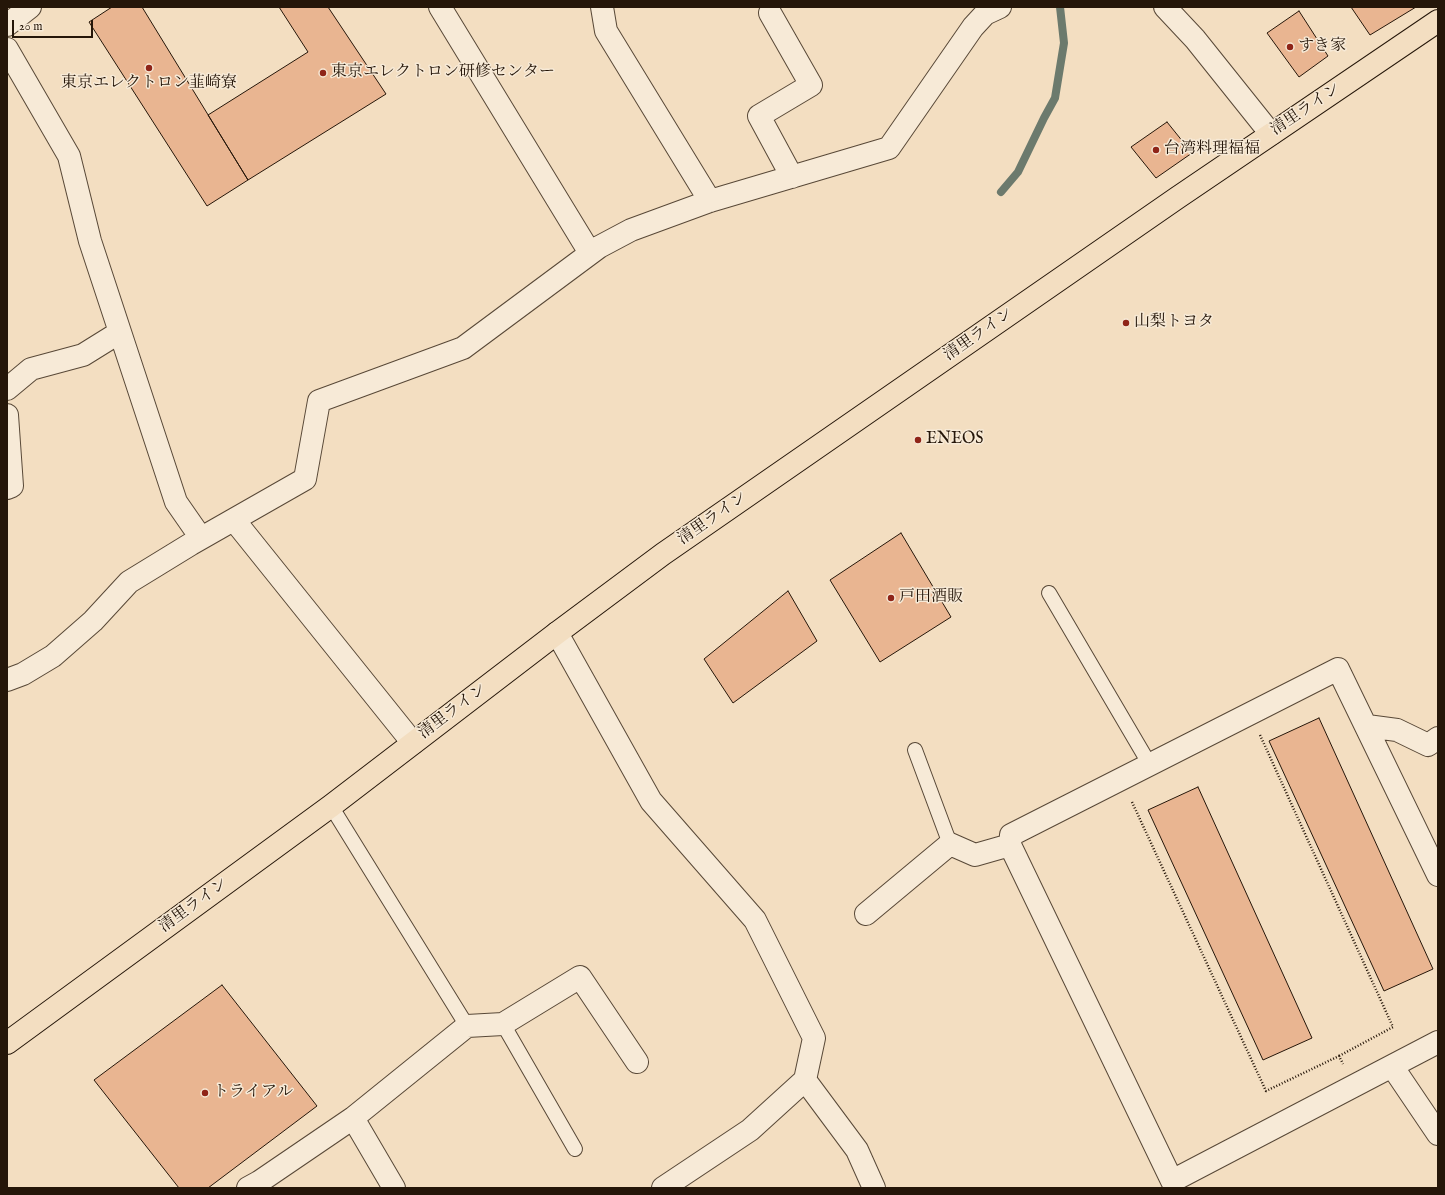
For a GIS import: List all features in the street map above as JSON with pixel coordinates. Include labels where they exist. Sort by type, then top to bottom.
[{"type":"highway","name":"清里ライン","points":[[7,1043],[330,806],[663,554],[1177,198],[1438,21]]},
{"type":"street","points":[[7,25],[30,7]]},
{"type":"street","points":[[440,7],[590,253]]},
{"type":"street","points":[[602,7],[606,31],[710,202]]},
{"type":"street","points":[[7,680],[23,674],[53,656],[93,621],[130,582],[201,538],[305,480],[318,401],[463,348],[590,253],[631,230],[710,202],[889,148],[973,27],[985,14],[1000,7]]},
{"type":"street","points":[[1165,7],[1195,39],[1271,134]]},
{"type":"street","points":[[770,13],[811,85],[759,116],[792,177]]},
{"type":"street","points":[[10,63],[69,156],[90,241],[176,502],[201,538]]},
{"type":"street","points":[[7,389],[31,369],[83,355],[120,332]]},
{"type":"street","points":[[7,415],[12,486],[7,488]]},
{"type":"street","points":[[234,520],[413,743]]},
{"type":"street","points":[[557,633],[651,801],[755,920],[814,1038],[805,1080],[750,1130],[663,1188]]},
{"type":"street","points":[[1438,875],[1338,669],[1011,835],[1010,845],[1172,1181],[1438,1042]]},
{"type":"street","points":[[1367,726],[1397,730],[1428,745],[1438,738]]},
{"type":"street","points":[[866,914],[950,844],[975,855],[1010,845]]},
{"type":"street","points":[[257,1186],[353,1118],[467,1026],[503,1024],[580,977],[637,1062]]},
{"type":"street","points":[[1392,1066],[1438,1134]]},
{"type":"street","points":[[805,1080],[857,1150],[874,1188]]},
{"type":"street","points":[[353,1118],[394,1188]]},
{"type":"lane","points":[[1049,593],[1150,765]]},
{"type":"lane","points":[[915,750],[950,844]]},
{"type":"lane","points":[[330,806],[467,1026]]},
{"type":"lane","points":[[503,1024],[576,1149]]},
{"type":"path","points":[[1122,779],[1266,1091],[1339,1056],[1393,1027],[1250,714]]},
{"type":"path","points":[[1339,1056],[1353,1086]]},
{"type":"building","name":"東京エレクトロン韮崎寮","points":[[112,7],[142,7],[248,180],[207,206],[89,22]]},
{"type":"building","name":"東京エレクトロン研修センター","points":[[279,7],[328,7],[386,94],[248,180],[208,115],[308,52]]},
{"type":"building","points":[[1351,7],[1416,7],[1370,35]]},
{"type":"building","points":[[1299,11],[1328,56],[1299,77],[1267,33]]},
{"type":"building","points":[[1167,122],[1192,153],[1156,178],[1131,147]]},
{"type":"building","name":"戸田酒販","points":[[901,533],[951,617],[880,662],[830,580]]},
{"type":"building","points":[[788,591],[817,641],[733,703],[704,659]]},
{"type":"building","points":[[1319,718],[1433,969],[1384,991],[1269,741]]},
{"type":"building","points":[[1198,787],[1312,1038],[1263,1060],[1148,810]]},
{"type":"building","name":"トライアル","points":[[222,985],[317,1106],[208,1188],[179,1188],[94,1080]]},
{"type":"waterway","points":[[1001,192],[1018,172],[1055,98],[1064,43],[1060,7]]},
{"type":"place","name":"すき家","points":[[1290,47]]},
{"type":"place","name":"東京エレクトロン韮崎寮","points":[[149,68]]},
{"type":"place","name":"東京エレクトロン研修センター","points":[[323,73]]},
{"type":"place","name":"台湾料理福福","points":[[1156,150]]},
{"type":"place","name":"山梨トヨタ","points":[[1126,323]]},
{"type":"place","name":"ENEOS","points":[[918,440]]},
{"type":"place","name":"戸田酒販","points":[[891,598]]},
{"type":"place","name":"トライアル","points":[[205,1093]]}]
